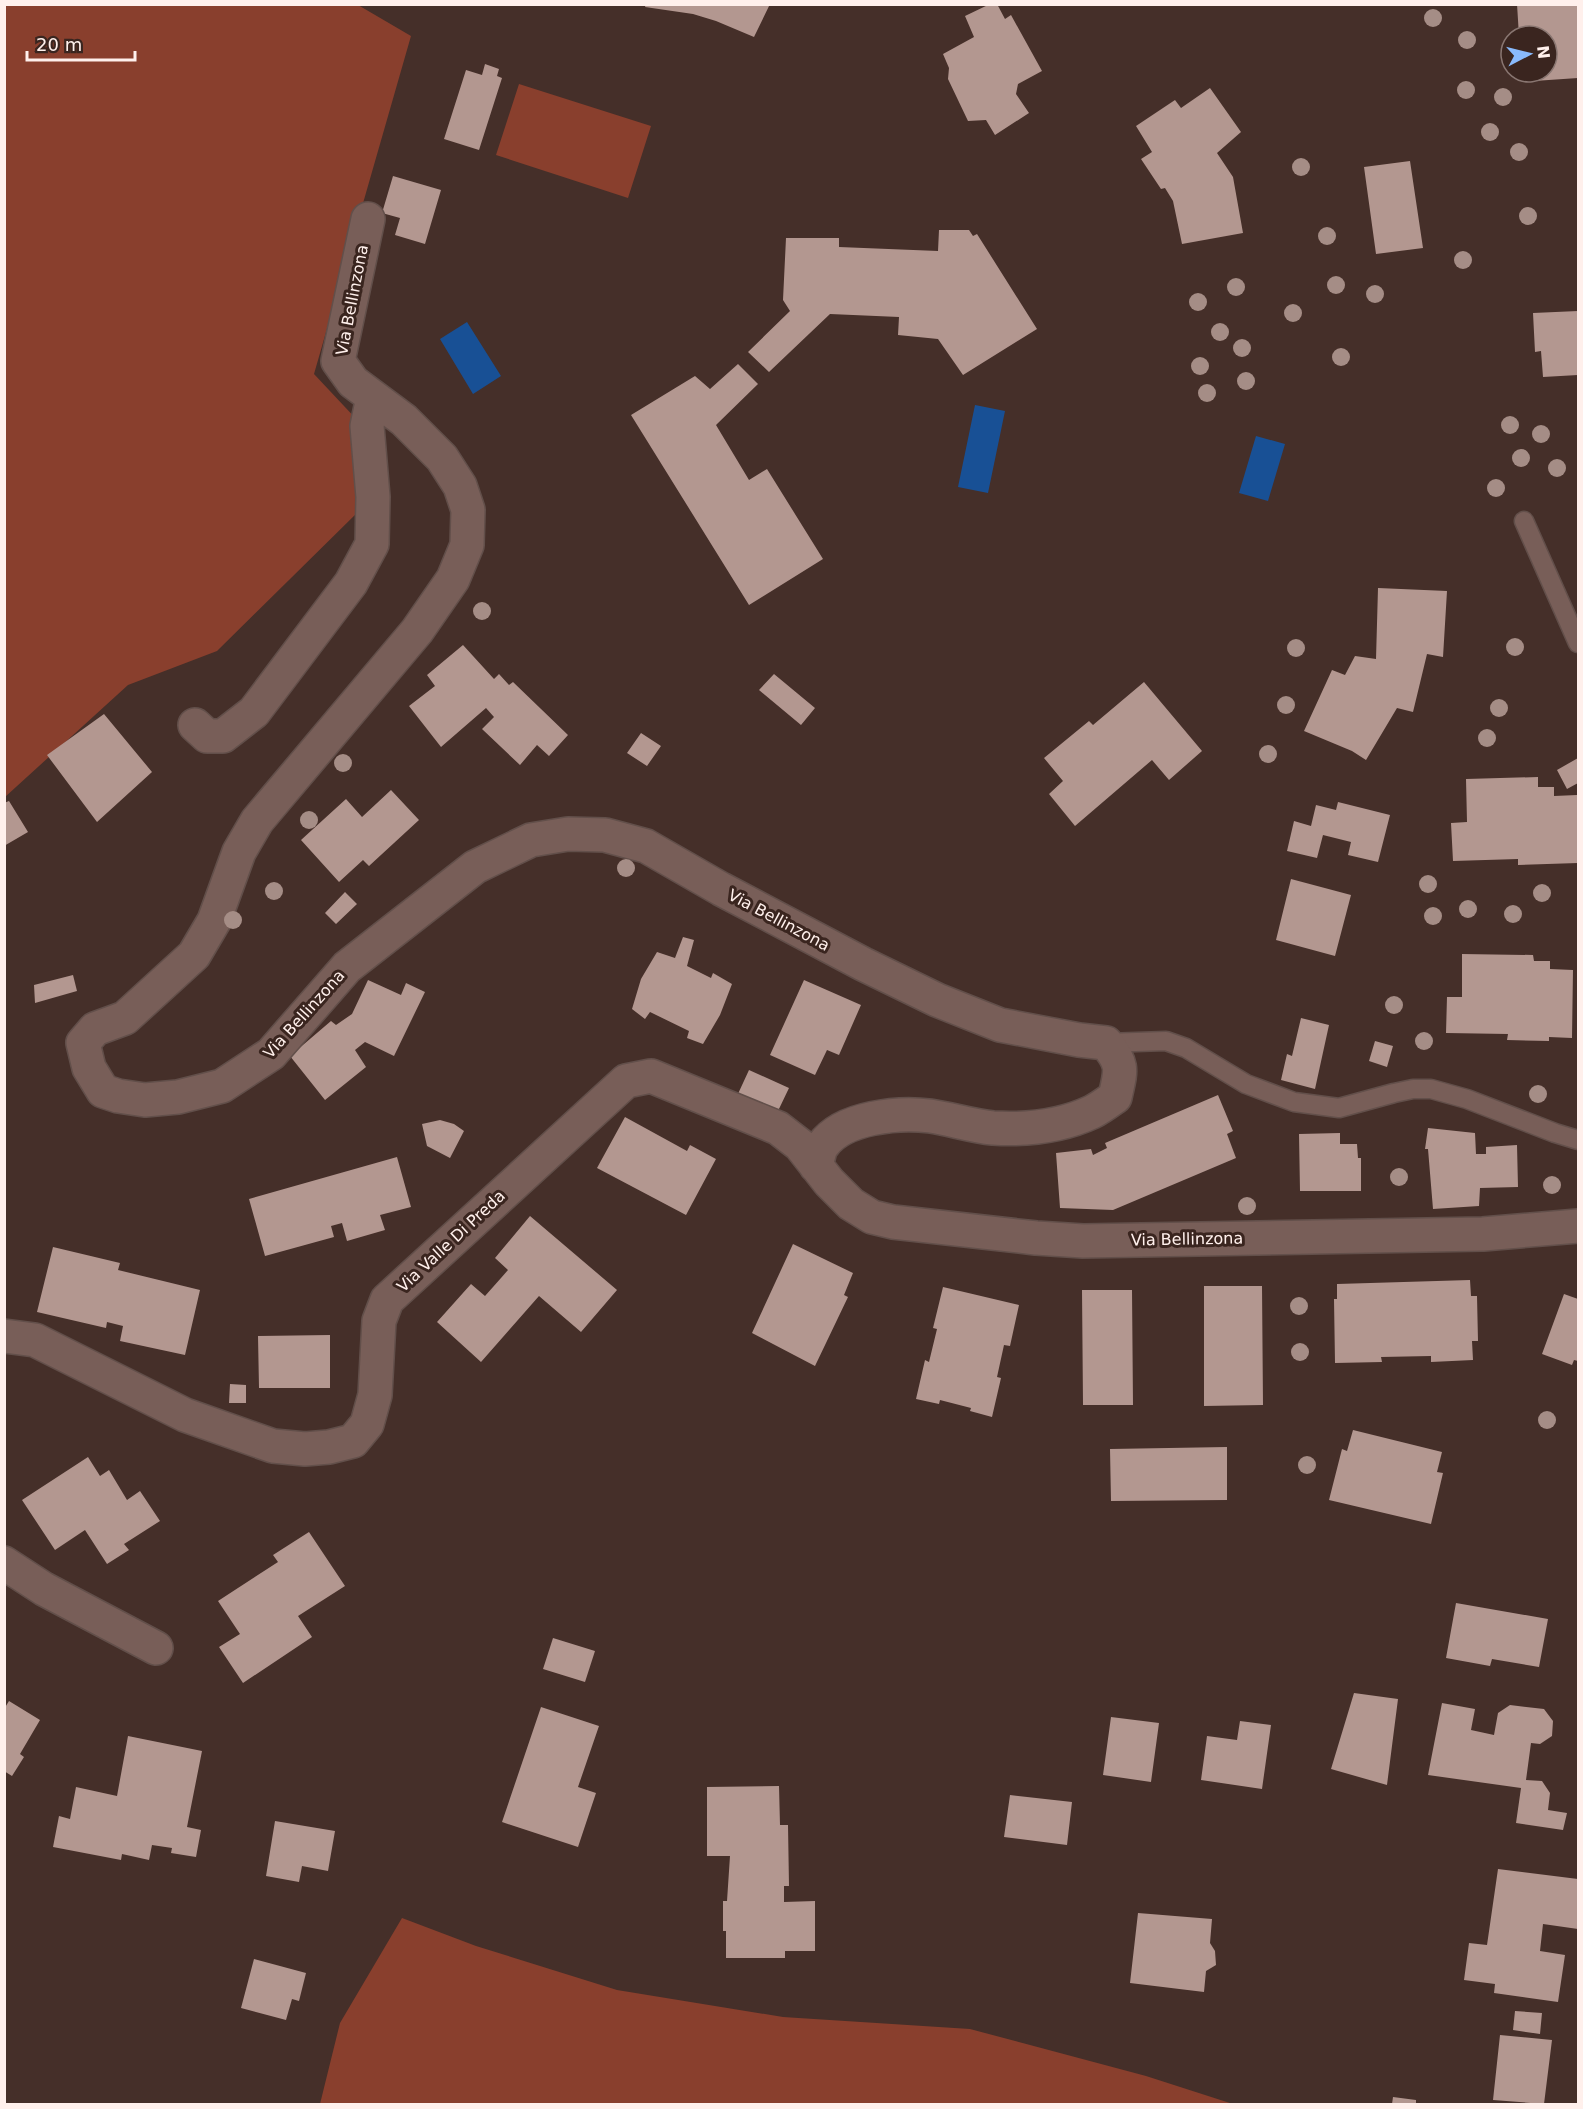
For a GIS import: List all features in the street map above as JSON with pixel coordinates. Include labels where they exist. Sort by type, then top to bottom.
[{"type":"street","name":"Via Bellinzona","points":[[368,219],[338,361],[353,382],[404,420],[442,458],[460,486],[468,510],[467,545],[453,579],[417,631],[257,821],[239,852],[214,921],[194,956],[125,1018],[95,1029],[83,1043],[89,1068],[103,1091],[117,1096],[144,1100],[178,1097],[222,1086],[271,1054],[347,967],[475,867],[531,840],[568,834],[605,835],[646,846],[721,889],[863,964],[937,1000],[1000,1025],[1106,1043]]},
{"type":"street","points":[[195,725],[207,736],[223,736],[254,712],[351,583],[372,544],[373,497],[367,426],[373,397]]},
{"type":"street","points":[[808,1156],[836,1132],[867,1119],[899,1115],[929,1116],[994,1128],[1032,1127],[1058,1124],[1093,1112],[1115,1097],[1121,1073],[1118,1057],[1106,1043]]},
{"type":"street","name":"Via Valle Di Preda","points":[[4,1336],[35,1340],[185,1415],[273,1446],[305,1449],[329,1447],[353,1441],[367,1424],[375,1395],[379,1321],[387,1300],[626,1081],[651,1076],[778,1128],[808,1156]]},
{"type":"street","name":"Via Bellinzona","points":[[808,1156],[851,1204],[872,1217],[917,1226],[1036,1238],[1083,1241],[1471,1234],[1578,1226]]},
{"type":"street","points":[[4,1563],[44,1589],[156,1648]]},
{"type":"lane","points":[[1524,521],[1578,643]]},
{"type":"lane","name":"Via Bellinzona","points":[[1106,1043],[1166,1041],[1186,1048],[1246,1084],[1294,1102],[1339,1108],[1413,1089],[1431,1089],[1467,1099],[1578,1140]]},
{"type":"shaded area","points":[[5,5],[358,5],[411,36],[314,374],[359,422],[359,511],[217,651],[128,685],[5,797]]},
{"type":"shaded area","points":[[519,84],[651,126],[628,198],[496,155]]},
{"type":"shaded area","points":[[402,1918],[476,1946],[617,1990],[783,2017],[970,2029],[1146,2076],[1233,2104],[320,2104],[340,2023]]},
{"type":"water","points":[[467,322],[501,376],[473,394],[440,339]]},
{"type":"water","points":[[975,405],[1005,411],[988,493],[958,487]]},
{"type":"water","points":[[1256,436],[1285,444],[1268,501],[1239,493]]},
{"type":"building","points":[[646,4],[770,4],[754,37],[716,21],[693,14],[645,7]]},
{"type":"building","points":[[990,4],[997,4],[1005,19],[1011,15],[1042,71],[1018,84],[1016,94],[1029,113],[995,135],[986,120],[968,121],[948,79],[949,68],[943,54],[974,37],[965,16]]},
{"type":"building","points":[[1517,4],[1578,4],[1578,78],[1559,79],[1559,24],[1518,24]]},
{"type":"building","points":[[485,64],[499,69],[497,76],[502,78],[479,150],[444,139],[466,70],[482,75]]},
{"type":"building","points":[[1210,88],[1241,132],[1217,153],[1233,177],[1243,233],[1182,244],[1173,201],[1165,188],[1161,189],[1141,159],[1152,152],[1136,126],[1175,100],[1181,108]]},
{"type":"building","points":[[1410,161],[1423,248],[1376,254],[1364,167]]},
{"type":"building","points":[[393,176],[441,190],[425,244],[395,235],[400,218],[382,213]]},
{"type":"building","points":[[939,230],[969,230],[973,236],[977,234],[1037,329],[963,375],[938,339],[898,335],[899,317],[830,314],[769,372],[748,352],[790,311],[783,300],[786,238],[839,238],[839,247],[938,251]]},
{"type":"building","points":[[1578,311],[1578,375],[1543,377],[1541,351],[1535,352],[1533,313]]},
{"type":"building","points":[[738,364],[758,384],[716,425],[749,480],[767,469],[823,559],[749,605],[631,415],[695,376],[710,389]]},
{"type":"building","points":[[1378,588],[1447,591],[1443,657],[1427,654],[1413,712],[1397,708],[1366,760],[1352,751],[1304,731],[1332,670],[1345,675],[1355,656],[1376,659]]},
{"type":"building","points":[[463,645],[494,679],[499,674],[509,685],[513,682],[568,735],[549,756],[537,745],[520,765],[482,729],[494,717],[486,708],[441,747],[409,706],[435,686],[427,675]]},
{"type":"building","points":[[774,674],[815,708],[801,725],[759,690]]},
{"type":"building","points":[[1144,682],[1202,751],[1169,780],[1152,760],[1075,826],[1049,794],[1063,781],[1044,758],[1089,721],[1093,725]]},
{"type":"building","points":[[104,714],[152,772],[97,822],[47,755]]},
{"type":"building","points":[[641,733],[661,746],[647,766],[627,753]]},
{"type":"building","points":[[1578,758],[1578,783],[1567,789],[1557,770]]},
{"type":"building","points":[[1538,777],[1538,787],[1554,787],[1554,796],[1577,795],[1578,863],[1518,865],[1518,859],[1453,861],[1451,823],[1467,822],[1466,779]]},
{"type":"building","points":[[391,790],[419,820],[369,866],[363,860],[339,882],[301,840],[346,799],[362,817]]},
{"type":"building","points":[[9,801],[28,832],[4,846],[4,803]]},
{"type":"building","points":[[1338,802],[1390,815],[1378,862],[1348,855],[1351,842],[1323,835],[1317,858],[1287,851],[1294,821],[1311,826],[1316,805],[1336,810]]},
{"type":"building","points":[[1291,879],[1351,895],[1335,956],[1276,940]]},
{"type":"building","points":[[345,892],[357,904],[336,924],[325,913]]},
{"type":"building","points":[[683,937],[694,940],[687,966],[711,978],[713,973],[732,984],[720,1015],[703,1044],[687,1038],[689,1031],[650,1012],[645,1019],[632,1009],[641,979],[657,952],[675,958]]},
{"type":"building","points":[[1462,954],[1533,955],[1534,961],[1550,961],[1550,969],[1573,970],[1572,1038],[1549,1037],[1549,1041],[1507,1040],[1508,1034],[1446,1033],[1447,997],[1462,997]]},
{"type":"building","points":[[73,975],[77,991],[35,1003],[34,985]]},
{"type":"building","points":[[368,980],[401,995],[406,983],[425,992],[394,1056],[365,1042],[355,1050],[366,1067],[325,1100],[290,1056],[331,1021],[336,1025],[352,1014]]},
{"type":"building","points":[[804,980],[861,1005],[839,1055],[827,1050],[815,1075],[770,1055]]},
{"type":"building","points":[[1301,1018],[1329,1025],[1315,1089],[1281,1080],[1287,1054],[1292,1056]]},
{"type":"building","points":[[1375,1041],[1393,1046],[1387,1067],[1369,1061]]},
{"type":"building","points":[[749,1070],[789,1088],[778,1111],[737,1096]]},
{"type":"building","points":[[1218,1095],[1233,1131],[1227,1134],[1236,1158],[1113,1210],[1060,1208],[1056,1153],[1091,1149],[1093,1155],[1107,1148],[1105,1143]]},
{"type":"building","points":[[625,1117],[687,1151],[690,1145],[716,1159],[686,1215],[597,1168]]},
{"type":"building","points":[[440,1120],[454,1124],[464,1131],[450,1158],[427,1146],[422,1124]]},
{"type":"building","points":[[1428,1128],[1475,1133],[1476,1154],[1486,1154],[1486,1147],[1517,1145],[1518,1187],[1480,1188],[1479,1206],[1433,1209],[1428,1149],[1425,1149]]},
{"type":"building","points":[[1340,1133],[1340,1144],[1357,1144],[1358,1158],[1361,1158],[1361,1191],[1300,1191],[1299,1134]]},
{"type":"building","points":[[397,1157],[411,1207],[380,1215],[385,1230],[347,1241],[342,1223],[331,1226],[334,1237],[265,1256],[249,1199]]},
{"type":"building","points":[[530,1216],[617,1290],[581,1332],[539,1296],[481,1362],[437,1322],[471,1284],[485,1296],[501,1278],[508,1270],[495,1258]]},
{"type":"building","points":[[793,1244],[853,1273],[844,1295],[848,1297],[815,1366],[752,1333]]},
{"type":"building","points":[[53,1247],[120,1263],[118,1270],[200,1290],[185,1355],[120,1341],[123,1326],[107,1322],[106,1328],[37,1312]]},
{"type":"building","points":[[1470,1280],[1471,1296],[1477,1296],[1478,1341],[1472,1341],[1473,1360],[1431,1362],[1431,1356],[1381,1357],[1382,1362],[1335,1363],[1334,1299],[1337,1299],[1337,1284]]},
{"type":"building","points":[[1204,1286],[1262,1286],[1263,1405],[1204,1406]]},
{"type":"building","points":[[943,1287],[1019,1305],[1010,1346],[1004,1345],[997,1377],[1001,1378],[992,1417],[970,1411],[971,1408],[940,1400],[939,1404],[916,1399],[925,1360],[929,1362],[937,1329],[933,1328]]},
{"type":"building","points":[[1082,1290],[1132,1290],[1133,1405],[1083,1405]]},
{"type":"building","points":[[1564,1294],[1578,1299],[1578,1361],[1574,1360],[1572,1365],[1542,1354]]},
{"type":"building","points":[[330,1335],[330,1388],[259,1388],[258,1336]]},
{"type":"building","points":[[230,1384],[246,1385],[246,1403],[229,1403]]},
{"type":"building","points":[[1353,1430],[1442,1452],[1437,1472],[1443,1473],[1431,1524],[1329,1500],[1342,1449],[1347,1451]]},
{"type":"building","points":[[1227,1447],[1227,1500],[1111,1501],[1110,1449]]},
{"type":"building","points":[[88,1457],[100,1476],[109,1470],[127,1500],[140,1491],[160,1521],[124,1544],[129,1550],[107,1564],[85,1530],[55,1550],[22,1500]]},
{"type":"building","points":[[309,1532],[345,1586],[298,1616],[312,1637],[243,1683],[219,1647],[240,1634],[218,1601],[278,1562],[273,1555]]},
{"type":"building","points":[[1456,1603],[1548,1619],[1539,1667],[1492,1659],[1490,1666],[1446,1658]]},
{"type":"building","points":[[553,1638],[595,1651],[585,1682],[543,1669]]},
{"type":"building","points":[[1354,1693],[1398,1699],[1387,1785],[1331,1769]]},
{"type":"building","points":[[9,1701],[40,1720],[20,1754],[24,1757],[12,1776],[4,1771],[4,1709]]},
{"type":"building","points":[[1442,1703],[1475,1709],[1471,1730],[1494,1735],[1498,1713],[1510,1705],[1544,1709],[1553,1721],[1552,1736],[1540,1744],[1531,1743],[1526,1780],[1542,1781],[1550,1793],[1548,1810],[1567,1813],[1563,1830],[1516,1823],[1521,1788],[1428,1775]]},
{"type":"building","points":[[541,1707],[599,1726],[578,1787],[596,1793],[578,1847],[502,1822]]},
{"type":"building","points":[[1111,1717],[1159,1723],[1151,1782],[1103,1775]]},
{"type":"building","points":[[1240,1721],[1271,1725],[1262,1789],[1201,1780],[1207,1736],[1237,1740]]},
{"type":"building","points":[[128,1736],[202,1751],[187,1827],[201,1830],[196,1857],[171,1853],[172,1848],[152,1845],[149,1860],[122,1854],[121,1860],[53,1847],[59,1816],[70,1819],[76,1787],[117,1796]]},
{"type":"building","points":[[779,1786],[780,1825],[788,1825],[789,1886],[784,1886],[784,1902],[815,1901],[815,1951],[785,1951],[785,1958],[726,1958],[723,1901],[727,1901],[730,1856],[707,1856],[707,1787]]},
{"type":"building","points":[[1010,1795],[1072,1802],[1067,1845],[1004,1837]]},
{"type":"building","points":[[275,1821],[335,1831],[328,1871],[302,1866],[299,1882],[266,1876]]},
{"type":"building","points":[[1498,1869],[1578,1879],[1578,1929],[1543,1924],[1540,1951],[1565,1955],[1558,2002],[1494,1993],[1495,1984],[1464,1980],[1469,1943],[1487,1945]]},
{"type":"building","points":[[1138,1913],[1212,1919],[1210,1943],[1215,1951],[1216,1965],[1206,1971],[1204,1992],[1130,1983]]},
{"type":"building","points":[[254,1959],[306,1973],[299,2001],[292,1999],[286,2020],[241,2008]]},
{"type":"building","points":[[1515,2011],[1542,2013],[1540,2034],[1513,2030]]},
{"type":"building","points":[[1500,2035],[1552,2040],[1544,2104],[1493,2100]]},
{"type":"building","points":[[1393,2097],[1416,2100],[1416,2104],[1392,2104]]}]
